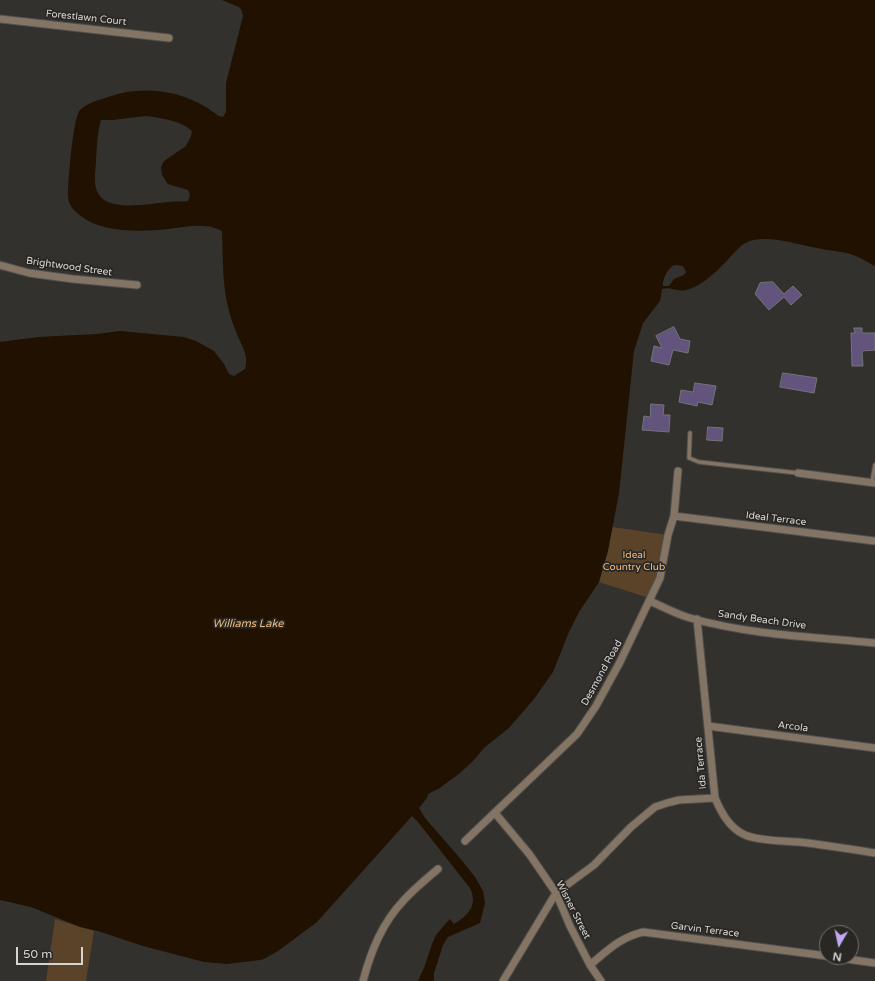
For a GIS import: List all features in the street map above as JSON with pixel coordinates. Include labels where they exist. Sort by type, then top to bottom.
[{"type":"street","name":"Forestlawn Court","points":[[0,19],[169,38]]},
{"type":"street","name":"Brightwood Street","points":[[0,265],[30,273],[136,285]]},
{"type":"street","name":"Desmond Road","points":[[465,841],[577,734],[596,706],[620,662],[660,578],[668,535],[674,516],[678,471]]},
{"type":"street","points":[[798,473],[874,483]]},
{"type":"street","name":"Ideal Terrace","points":[[674,516],[875,541]]},
{"type":"street","name":"Sandy Beach Drive","points":[[650,601],[688,617],[720,625],[768,633],[875,643]]},
{"type":"street","name":"Ida Terrace","points":[[697,619],[715,798],[723,817],[733,827],[745,835],[763,839],[825,845],[875,853]]},
{"type":"street","name":"Arcola","points":[[708,726],[875,748]]},
{"type":"street","points":[[503,981],[556,893],[594,865],[631,827],[656,807],[667,802],[715,798]]},
{"type":"street","name":"Wisner Street","points":[[495,813],[530,856],[556,893],[570,926],[590,965],[601,981]]},
{"type":"street","points":[[362,981],[371,952],[390,918],[404,900],[438,869]]},
{"type":"street","name":"Garvin Terrace","points":[[590,965],[620,940],[630,935],[642,932],[819,955]]},
{"type":"street","points":[[859,961],[875,963]]},
{"type":"lane","points":[[690,433],[689,458],[699,462],[798,473]]},
{"type":"lane","points":[[874,483],[875,465]]},
{"type":"green space","name":"Ideal Country Club","points":[[612,527],[668,535],[660,578],[650,601],[646,597],[599,582]]},
{"type":"green space","points":[[55,919],[94,931],[86,981],[46,981]]},
{"type":"water","name":"Williams Lake","points":[[222,0],[875,0],[875,266],[847,253],[770,239],[760,239],[742,245],[717,271],[702,283],[686,290],[668,288],[662,289],[660,301],[643,323],[634,351],[619,493],[608,551],[599,582],[579,612],[569,632],[553,672],[534,699],[509,728],[485,747],[460,773],[440,788],[428,794],[427,798],[419,808],[425,818],[475,877],[483,891],[485,903],[480,923],[448,937],[443,945],[434,973],[434,981],[418,981],[436,935],[450,919],[454,924],[464,917],[471,909],[473,900],[470,888],[412,816],[317,922],[278,951],[260,960],[227,964],[204,962],[80,927],[31,907],[0,900],[0,342],[38,337],[97,334],[120,331],[184,337],[196,341],[214,351],[224,364],[229,374],[234,376],[245,369],[246,355],[230,314],[225,291],[222,231],[216,228],[202,226],[135,231],[100,226],[90,222],[78,214],[73,209],[68,198],[73,136],[77,115],[80,110],[90,104],[101,99],[132,91],[157,91],[193,100],[223,117],[226,112],[226,83],[243,16],[239,7]],"holes":[[[146,116],[176,122],[192,131],[186,146],[164,161],[161,167],[162,175],[168,184],[188,190],[190,195],[188,201],[130,206],[119,205],[110,203],[102,198],[97,191],[95,184],[97,140],[101,120]],[[675,265],[683,266],[686,272],[684,275],[674,279],[669,286],[663,286],[663,280],[666,274],[670,268]]]},
{"type":"building","points":[[773,282],[784,294],[793,286],[802,295],[791,305],[784,297],[769,310],[755,294],[760,283]]},
{"type":"building","points":[[674,327],[680,339],[690,341],[688,353],[673,350],[669,365],[651,361],[654,346],[662,348],[656,336]]},
{"type":"building","points":[[854,328],[862,328],[862,333],[875,333],[875,350],[862,351],[863,366],[852,366],[851,333],[855,333]]},
{"type":"building","points":[[783,373],[817,378],[814,393],[780,387]]},
{"type":"building","points":[[695,383],[716,386],[712,405],[698,402],[697,406],[679,402],[681,390],[693,392]]},
{"type":"building","points":[[651,404],[664,405],[663,415],[670,415],[669,432],[642,430],[644,416],[650,417]]},
{"type":"building","points":[[708,427],[723,428],[722,441],[707,440]]}]
